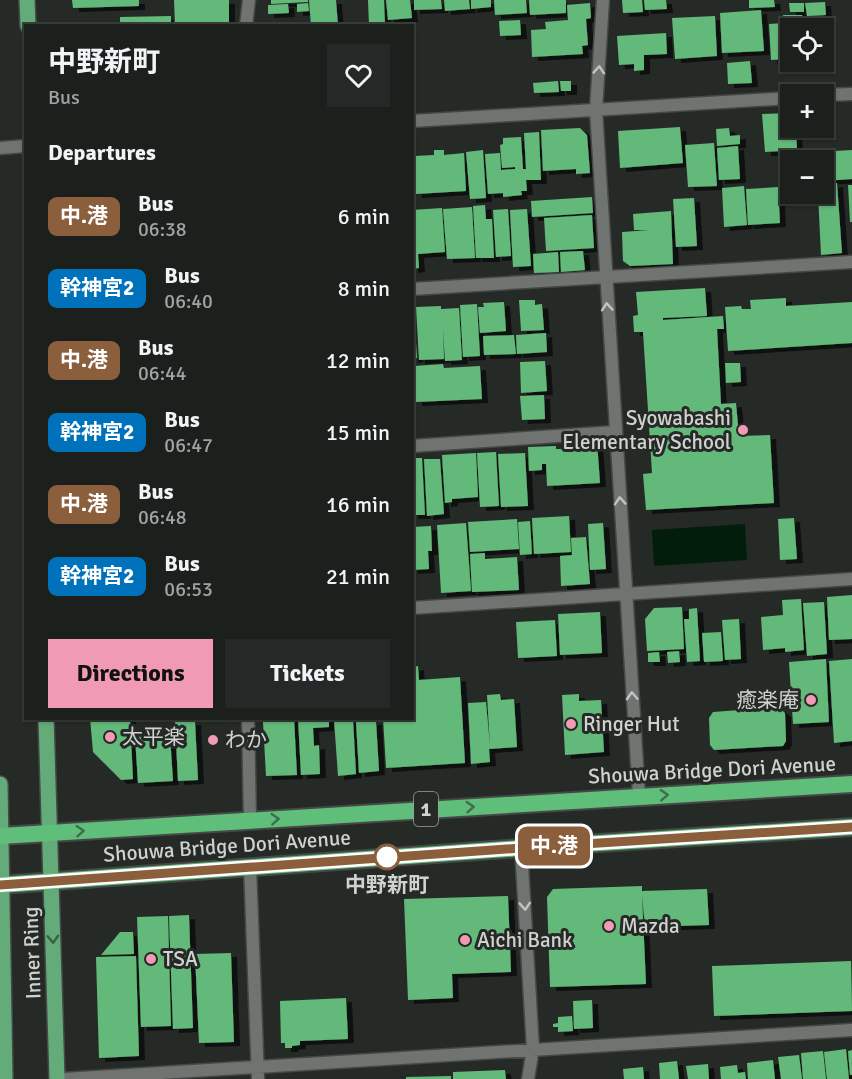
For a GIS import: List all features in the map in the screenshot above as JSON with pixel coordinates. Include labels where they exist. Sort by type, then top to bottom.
[{"type":"highway","name":"Shouwa Bridge Dori Avenue","points":[[1,836],[852,784]]},
{"type":"highway","name":"Shouwa Bridge Dori Avenue","points":[[1,884],[852,827]]},
{"type":"main road","points":[[27,0],[28,24]]},
{"type":"main road","name":"Inner Ring","points":[[46,720],[57,1079]]},
{"type":"main road","name":"Inner Ring","points":[[0,784],[4,1079]]},
{"type":"street","points":[[246,24],[249,0]]},
{"type":"street","points":[[603,0],[596,110],[639,796]]},
{"type":"street","points":[[834,95],[852,94]]},
{"type":"street","points":[[414,122],[780,99]]},
{"type":"street","points":[[0,148],[24,146]]},
{"type":"street","points":[[414,289],[852,262]]},
{"type":"street","points":[[414,446],[615,432]]},
{"type":"street","points":[[414,608],[852,579]]},
{"type":"street","points":[[248,720],[250,820]]},
{"type":"street","points":[[521,848],[533,1049],[528,1079]]},
{"type":"street","points":[[250,866],[258,1073]]},
{"type":"street","points":[[64,1079],[258,1073],[533,1049],[852,1030]]},
{"type":"shaded area","points":[[745,524],[747,560],[654,566],[652,530]]},
{"type":"building","points":[[72,0],[139,0],[139,6],[73,8]]},
{"type":"building","points":[[174,0],[229,0],[229,24],[175,24]]},
{"type":"building","points":[[271,0],[308,0],[308,2],[271,4]]},
{"type":"building","points":[[309,0],[336,0],[338,24],[311,24]]},
{"type":"building","points":[[368,0],[384,0],[385,24],[369,24]]},
{"type":"building","points":[[386,0],[410,0],[412,18],[388,20]]},
{"type":"building","points":[[414,0],[441,0],[442,9],[414,10]]},
{"type":"building","points":[[444,0],[469,0],[470,9],[445,11]]},
{"type":"building","points":[[471,0],[491,0],[491,7],[471,9]]},
{"type":"building","points":[[494,0],[526,0],[527,13],[495,15]]},
{"type":"building","points":[[529,0],[566,0],[566,13],[530,15]]},
{"type":"building","points":[[622,0],[642,0],[643,12],[623,13]]},
{"type":"building","points":[[644,0],[666,0],[667,9],[645,10]]},
{"type":"building","points":[[749,0],[774,0],[775,7],[749,8]]},
{"type":"building","points":[[825,2],[826,15],[807,16],[805,3]]},
{"type":"building","points":[[308,3],[309,11],[297,12],[297,4]]},
{"type":"building","points":[[590,3],[591,18],[586,19],[588,45],[582,46],[583,54],[532,57],[531,30],[546,29],[545,22],[568,20],[567,5]]},
{"type":"building","points":[[789,3],[804,3],[804,12],[790,12]]},
{"type":"building","points":[[288,4],[289,13],[268,14],[268,5]]},
{"type":"building","points":[[761,10],[764,51],[722,53],[720,13]]},
{"type":"building","points":[[783,15],[802,15],[802,18],[783,18]]},
{"type":"building","points":[[171,16],[171,24],[113,24],[120,23],[120,17]]},
{"type":"building","points":[[715,16],[717,56],[675,59],[672,18]]},
{"type":"building","points":[[520,20],[521,35],[500,36],[499,21]]},
{"type":"building","points":[[780,23],[780,60],[771,60],[769,24]]},
{"type":"building","points":[[666,33],[667,54],[644,55],[644,70],[634,71],[634,64],[619,65],[617,36]]},
{"type":"building","points":[[750,61],[752,83],[728,84],[727,63]]},
{"type":"building","points":[[558,81],[559,92],[534,93],[533,83]]},
{"type":"building","points":[[560,81],[571,81],[571,91],[561,91]]},
{"type":"building","points":[[780,113],[780,138],[796,138],[797,150],[765,152],[762,114]]},
{"type":"building","points":[[680,127],[683,163],[620,168],[618,131]]},
{"type":"building","points":[[580,128],[587,135],[590,173],[576,174],[576,169],[543,171],[541,130]]},
{"type":"building","points":[[729,128],[730,136],[740,135],[740,144],[717,146],[716,129]]},
{"type":"building","points":[[539,132],[541,180],[526,180],[527,191],[521,191],[522,195],[503,197],[503,193],[488,194],[485,154],[500,153],[501,170],[515,169],[515,167],[502,168],[500,145],[503,144],[503,138],[521,137],[523,169],[526,169],[524,133]]},
{"type":"building","points":[[714,143],[717,186],[688,187],[685,145]]},
{"type":"building","points":[[738,146],[740,179],[719,180],[717,148]]},
{"type":"building","points":[[434,150],[444,150],[444,155],[464,153],[466,191],[416,194],[414,156],[434,155]]},
{"type":"building","points":[[483,150],[486,198],[470,199],[466,152]]},
{"type":"building","points":[[852,150],[852,179],[834,180],[834,151]]},
{"type":"building","points":[[834,183],[837,183],[842,253],[821,255],[818,204],[834,204]]},
{"type":"building","points":[[848,185],[852,185],[852,222],[850,222]]},
{"type":"building","points":[[744,186],[747,225],[724,227],[722,188]]},
{"type":"building","points":[[778,187],[780,223],[748,225],[746,189]]},
{"type":"building","points":[[592,197],[593,213],[532,217],[531,201]]},
{"type":"building","points":[[694,198],[697,246],[676,247],[673,199]]},
{"type":"building","points":[[485,205],[486,219],[492,219],[494,258],[476,258],[473,206]]},
{"type":"building","points":[[472,207],[475,258],[447,259],[443,209]]},
{"type":"building","points":[[442,208],[445,252],[418,254],[419,268],[414,269],[414,210]]},
{"type":"building","points":[[508,209],[511,256],[496,257],[493,210]]},
{"type":"building","points":[[527,209],[531,266],[513,267],[510,210]]},
{"type":"building","points":[[671,211],[673,264],[630,266],[623,261],[622,232],[650,230],[634,230],[633,214]]},
{"type":"building","points":[[592,215],[594,248],[546,251],[544,218]]},
{"type":"building","points":[[583,251],[585,270],[561,272],[560,252]]},
{"type":"building","points":[[558,252],[559,272],[534,273],[533,254]]},
{"type":"building","points":[[705,288],[707,316],[663,318],[663,320],[723,316],[724,329],[717,329],[721,404],[736,403],[739,436],[770,435],[774,503],[646,510],[643,474],[652,473],[643,332],[634,332],[633,316],[638,315],[636,292]]},
{"type":"building","points":[[786,298],[786,306],[852,302],[852,343],[728,351],[725,307],[741,306],[742,309],[751,309],[750,300]]},
{"type":"building","points":[[519,300],[535,300],[535,305],[542,304],[544,330],[521,331]]},
{"type":"building","points":[[504,302],[506,331],[480,333],[478,307],[484,307],[483,303]]},
{"type":"building","points":[[477,304],[480,356],[463,357],[460,305]]},
{"type":"building","points":[[441,306],[441,309],[459,308],[462,360],[445,361],[443,329],[444,359],[419,360],[416,307]]},
{"type":"building","points":[[414,312],[417,358],[414,359]]},
{"type":"building","points":[[546,333],[547,352],[517,354],[516,335]]},
{"type":"building","points":[[514,335],[516,354],[484,355],[483,336]]},
{"type":"building","points":[[545,361],[547,391],[521,393],[520,362]]},
{"type":"building","points":[[725,363],[740,363],[741,382],[726,383]]},
{"type":"building","points":[[443,364],[444,368],[480,366],[482,399],[416,402],[414,366]]},
{"type":"building","points":[[544,395],[545,419],[522,420],[520,396]]},
{"type":"building","points":[[597,442],[600,483],[547,486],[546,464],[542,464],[542,470],[529,471],[528,447],[556,446],[556,449],[563,449],[562,444]]},
{"type":"building","points":[[496,452],[499,506],[480,507],[477,453]]},
{"type":"building","points":[[476,453],[478,497],[452,499],[452,502],[445,503],[442,455]]},
{"type":"building","points":[[525,453],[528,506],[501,507],[498,454]]},
{"type":"building","points":[[414,458],[422,458],[425,515],[414,515]]},
{"type":"building","points":[[424,459],[440,459],[444,514],[427,516]]},
{"type":"building","points":[[569,516],[571,552],[534,554],[532,518]]},
{"type":"building","points":[[794,518],[797,559],[780,560],[778,519]]},
{"type":"building","points":[[517,519],[519,549],[470,552],[468,522]]},
{"type":"building","points":[[530,521],[532,554],[520,555],[518,522]]},
{"type":"building","points":[[466,523],[471,591],[441,593],[437,525]]},
{"type":"building","points":[[603,523],[606,569],[590,570],[588,524]]},
{"type":"building","points":[[431,526],[432,551],[428,551],[429,569],[414,570],[414,527]]},
{"type":"building","points":[[586,537],[590,584],[561,586],[560,556],[572,555],[571,538]]},
{"type":"building","points":[[485,553],[485,559],[517,557],[519,590],[472,592],[470,554]]},
{"type":"building","points":[[852,595],[852,639],[829,640],[827,597]]},
{"type":"building","points":[[801,599],[804,650],[785,652],[785,648],[763,650],[761,617],[783,615],[782,600]]},
{"type":"building","points":[[824,602],[827,654],[807,656],[803,603]]},
{"type":"building","points":[[682,607],[684,649],[647,651],[645,619],[654,608]]},
{"type":"building","points":[[697,608],[700,661],[687,662],[684,619],[689,619],[689,609]]},
{"type":"building","points":[[600,612],[602,653],[560,655],[558,614]]},
{"type":"building","points":[[739,619],[741,659],[725,660],[722,620]]},
{"type":"building","points":[[555,620],[557,656],[518,658],[516,622]]},
{"type":"building","points":[[721,632],[723,661],[704,662],[702,633]]},
{"type":"building","points":[[679,651],[680,662],[668,663],[667,652]]},
{"type":"building","points":[[659,652],[660,662],[648,662],[648,653]]},
{"type":"building","points":[[826,659],[829,722],[793,724],[789,662]]},
{"type":"building","points":[[852,659],[852,741],[834,743],[829,661]]},
{"type":"building","points":[[418,666],[419,680],[460,677],[465,763],[386,768],[383,720],[414,720],[414,667]]},
{"type":"building","points":[[500,694],[501,700],[514,699],[517,747],[489,749],[490,762],[471,764],[468,703],[486,702],[490,746],[487,695]]},
{"type":"building","points":[[579,694],[579,701],[601,700],[604,752],[565,755],[562,695]]},
{"type":"building","points":[[761,698],[762,709],[779,708],[785,713],[786,741],[783,746],[714,750],[710,745],[709,718],[713,712],[740,710],[739,700]]},
{"type":"building","points":[[90,720],[130,720],[133,779],[121,780],[93,752]]},
{"type":"building","points":[[268,720],[294,720],[297,775],[266,776],[263,722],[269,722]]},
{"type":"building","points":[[298,720],[329,720],[329,727],[313,728],[314,746],[319,745],[320,774],[301,775]]},
{"type":"building","points":[[334,720],[353,720],[356,774],[338,776]]},
{"type":"building","points":[[195,721],[198,780],[178,781],[175,722]]},
{"type":"building","points":[[376,721],[379,771],[359,773],[356,722]]},
{"type":"building","points":[[170,735],[173,781],[138,783],[135,737]]},
{"type":"building","points":[[642,886],[642,891],[707,889],[709,925],[645,927],[642,895],[646,984],[550,987],[547,897],[553,889]]},
{"type":"building","points":[[508,896],[511,972],[452,974],[453,998],[408,1000],[404,899]]},
{"type":"building","points":[[189,915],[193,1028],[173,1029],[169,916]]},
{"type":"building","points":[[168,916],[171,1026],[141,1027],[137,917]]},
{"type":"building","points":[[120,932],[133,932],[134,954],[101,955]]},
{"type":"building","points":[[231,953],[234,1042],[199,1043],[195,954]]},
{"type":"building","points":[[136,956],[139,1056],[99,1058],[96,957]]},
{"type":"building","points":[[851,961],[852,1011],[714,1016],[712,966]]},
{"type":"building","points":[[346,998],[348,1039],[300,1041],[300,1045],[292,1046],[292,1048],[285,1048],[285,1043],[281,1043],[280,1001]]},
{"type":"building","points":[[592,1000],[593,1028],[574,1029],[573,1001]]},
{"type":"building","points":[[572,1016],[573,1031],[558,1032],[558,1027],[553,1027],[553,1024],[558,1023],[558,1017]]},
{"type":"building","points":[[846,1049],[849,1079],[827,1079],[824,1052]]},
{"type":"building","points":[[852,1050],[852,1075],[850,1075],[848,1051]]},
{"type":"building","points":[[823,1051],[826,1079],[803,1079],[801,1053]]},
{"type":"building","points":[[799,1055],[802,1079],[781,1079],[778,1057]]},
{"type":"building","points":[[773,1060],[775,1079],[748,1079],[747,1063]]},
{"type":"building","points":[[677,1061],[679,1079],[660,1079],[659,1063]]},
{"type":"building","points":[[708,1064],[709,1079],[688,1079],[686,1066]]},
{"type":"building","points":[[737,1065],[738,1073],[745,1072],[746,1079],[721,1079],[720,1067]]},
{"type":"building","points":[[643,1067],[644,1079],[624,1079],[623,1069]]},
{"type":"building","points":[[505,1070],[506,1079],[453,1079],[453,1072]]},
{"type":"building","points":[[451,1076],[451,1079],[406,1079],[406,1077]]},
{"type":"bus line","name":"中.港","points":[[0,885],[852,827]]},
{"type":"place","name":"Syowabashi Elementary School","points":[[743,430]]},
{"type":"place","name":"癒楽庵","points":[[811,700]]},
{"type":"place","name":"Ringer Hut","points":[[571,724]]},
{"type":"place","name":"太平楽","points":[[110,737]]},
{"type":"place","name":"わか","points":[[213,740]]},
{"type":"place","name":"中野新町","points":[[387,857]]},
{"type":"place","name":"Mazda","points":[[609,926]]},
{"type":"place","name":"Aichi Bank","points":[[465,940]]},
{"type":"place","name":"TSA","points":[[151,959]]}]
